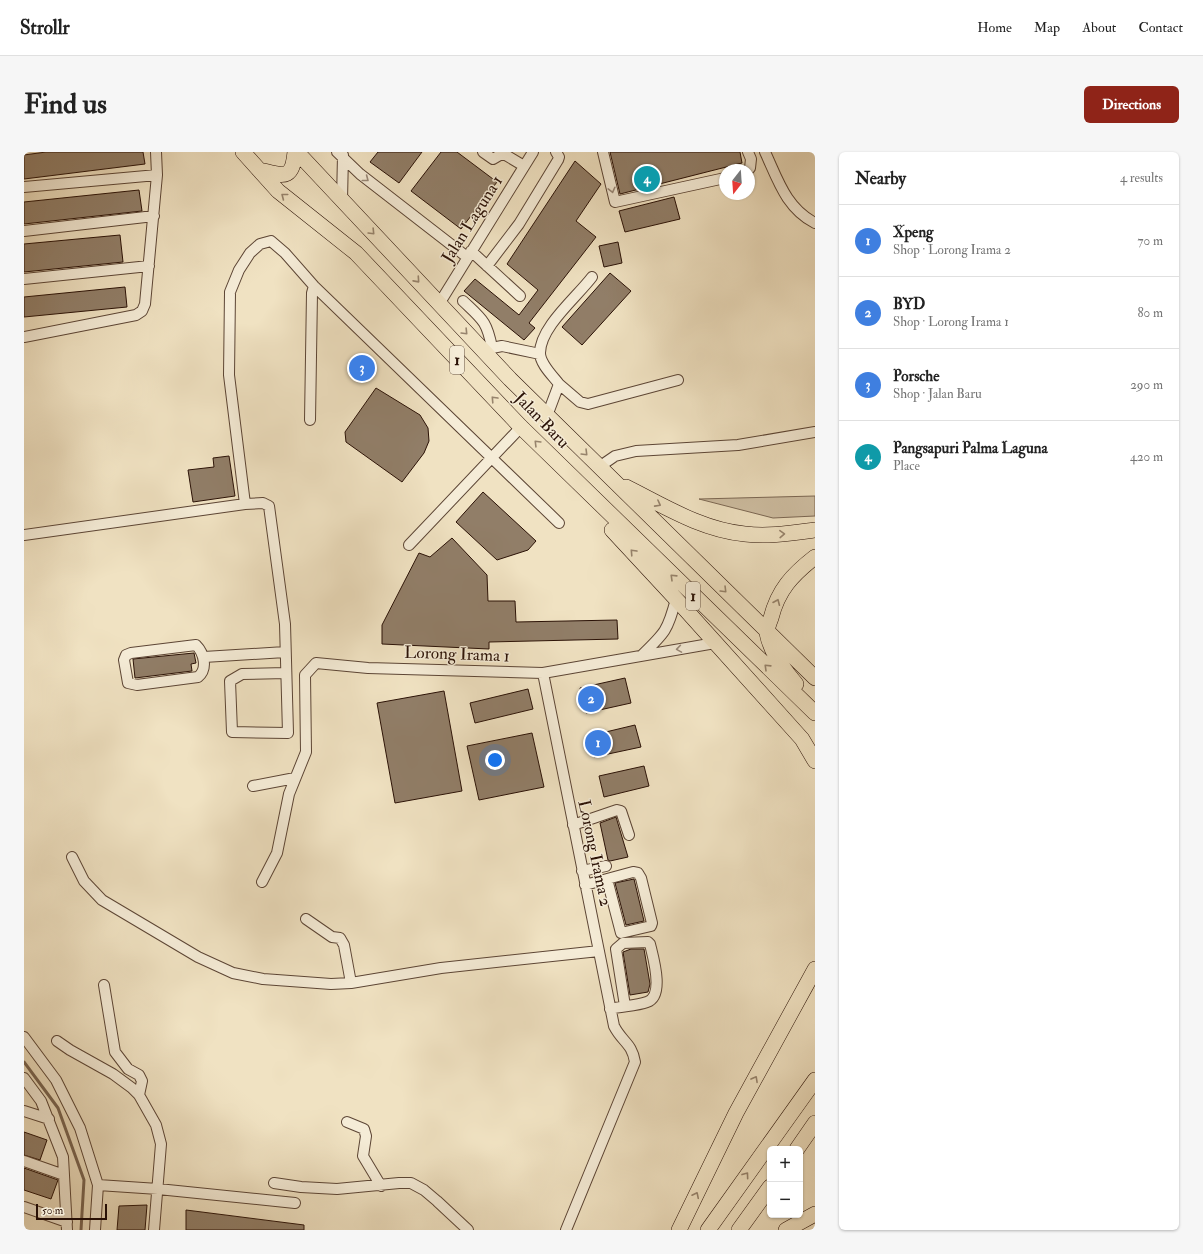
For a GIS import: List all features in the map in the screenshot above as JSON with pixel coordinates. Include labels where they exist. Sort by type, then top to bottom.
[{"type":"highway","name":"Jalan Baru","points":[[243,152],[278,191],[356,253],[521,427],[815,714]]},
{"type":"highway","name":"Jalan Baru","points":[[296,152],[439,304],[488,350],[547,416],[815,678]]},
{"type":"highway","points":[[260,170],[280,175],[288,174],[292,170],[296,152]]},
{"type":"highway","points":[[573,479],[591,507],[802,739],[815,762]]},
{"type":"highway","points":[[611,479],[703,525],[745,534],[787,534],[815,530]]},
{"type":"highway","points":[[815,557],[796,572],[783,588],[767,632],[776,659],[815,709]]},
{"type":"highway","points":[[679,1230],[736,1112],[815,969]]},
{"type":"highway","points":[[708,1230],[813,1082]]},
{"type":"highway","points":[[799,1146],[815,1123]]},
{"type":"highway","points":[[739,1230],[767,1191]]},
{"type":"highway","points":[[786,1230],[815,1214]]},
{"type":"street","points":[[24,337],[136,315],[142,311],[145,304],[154,216],[157,175],[156,152]]},
{"type":"street","points":[[483,152],[493,159],[505,153],[524,166]]},
{"type":"street","name":"Jalan Laguna 1","points":[[439,304],[533,152]]},
{"type":"street","points":[[487,266],[518,224],[554,166],[559,157],[556,152]]},
{"type":"street","points":[[603,152],[615,202],[719,179]]},
{"type":"street","points":[[748,152],[751,159],[750,164]]},
{"type":"street","points":[[765,152],[791,204],[804,217],[815,223]]},
{"type":"street","points":[[341,154],[342,200]]},
{"type":"street","points":[[341,154],[360,174],[487,266],[520,296]]},
{"type":"street","points":[[24,187],[157,175]]},
{"type":"street","points":[[24,231],[154,216]]},
{"type":"street","points":[[245,504],[229,375],[230,292],[239,270],[250,253],[260,244],[271,241],[285,253],[314,286],[558,523]]},
{"type":"street","points":[[24,279],[149,266]]},
{"type":"street","points":[[592,277],[551,323],[543,341],[540,354],[546,368],[559,384],[580,402],[588,404],[678,380]]},
{"type":"street","points":[[310,420],[312,293],[314,286]]},
{"type":"street","points":[[463,301],[481,318],[489,330],[488,350],[502,346],[540,354]]},
{"type":"street","points":[[547,416],[559,384]]},
{"type":"street","points":[[408,545],[521,427]]},
{"type":"street","points":[[599,467],[615,456],[636,451],[738,445],[815,432]]},
{"type":"street","points":[[24,534],[245,504],[263,503],[269,506],[285,624],[288,733],[232,732],[230,681],[242,674],[286,673]]},
{"type":"street","points":[[642,656],[664,634],[671,621],[676,599]]},
{"type":"street","name":"Lorong Irama 1","points":[[295,778],[306,752],[305,675],[316,663],[368,668],[542,673],[715,643]]},
{"type":"street","points":[[196,645],[201,650],[204,657],[203,671],[198,677],[137,685],[128,682],[124,660],[126,655],[131,652],[196,645]]},
{"type":"street","points":[[204,657],[285,652]]},
{"type":"street","name":"Lorong Irama 2","points":[[542,673],[614,1026],[620,1038],[628,1043],[633,1052],[635,1062],[566,1230]]},
{"type":"street","points":[[253,786],[295,778]]},
{"type":"street","points":[[262,882],[277,853],[289,794],[295,778]]},
{"type":"street","points":[[573,825],[617,810],[621,811],[629,835]]},
{"type":"street","points":[[72,857],[84,881],[102,900],[198,957],[233,973],[271,979],[331,984],[351,983],[365,982],[441,968],[599,951]]},
{"type":"street","points":[[582,871],[606,866]]},
{"type":"street","points":[[585,885],[607,879],[633,872],[638,873],[641,878],[652,923],[651,926],[621,933],[607,879]]},
{"type":"street","points":[[306,919],[332,937],[340,938],[344,945],[351,983]]},
{"type":"street","points":[[610,1009],[648,1002],[654,997],[656,991],[656,973],[650,944],[648,942],[623,943],[616,949],[625,1006]]},
{"type":"street","points":[[104,985],[115,1052],[128,1069],[139,1075],[142,1081],[139,1095]]},
{"type":"street","points":[[24,1037],[56,1080],[80,1128],[98,1185],[96,1230]]},
{"type":"street","points":[[58,1040],[70,1050],[114,1074],[132,1088],[139,1095],[156,1125],[162,1144],[154,1230]]},
{"type":"street","points":[[24,1078],[41,1101],[63,1157],[67,1226],[24,1207]]},
{"type":"street","points":[[24,1111],[49,1119]]},
{"type":"street","points":[[347,1122],[364,1129],[366,1136],[363,1156],[380,1186]]},
{"type":"street","points":[[24,1161],[64,1175]]},
{"type":"street","points":[[274,1183],[317,1189],[410,1183],[424,1190],[437,1200],[468,1230]]},
{"type":"street","points":[[98,1185],[158,1189],[295,1204]]},
{"type":"shaded area","points":[[815,496],[815,516],[773,518],[699,499]]},
{"type":"building","points":[[46,152],[143,152],[145,164],[24,179],[24,155]]},
{"type":"building","points":[[378,152],[422,152],[399,183],[370,162]]},
{"type":"building","points":[[441,152],[457,152],[497,182],[461,229],[411,191]]},
{"type":"building","points":[[610,152],[740,152],[742,163],[719,164],[719,169],[620,194]]},
{"type":"building","points":[[575,161],[601,184],[576,221],[596,237],[529,323],[535,328],[524,340],[464,291],[475,279],[519,315],[538,290],[507,264]]},
{"type":"building","points":[[139,190],[142,211],[24,224],[24,202]]},
{"type":"building","points":[[674,197],[680,219],[625,232],[619,211]]},
{"type":"building","points":[[120,235],[123,262],[24,272],[24,244]]},
{"type":"building","points":[[618,242],[622,263],[604,267],[599,246]]},
{"type":"building","points":[[610,273],[631,291],[582,345],[562,327]]},
{"type":"building","points":[[125,287],[127,307],[24,317],[24,297]]},
{"type":"building","points":[[376,388],[420,415],[428,428],[429,441],[424,453],[402,482],[346,442],[345,432]]},
{"type":"building","points":[[229,456],[235,496],[193,502],[188,470],[214,467],[213,458]]},
{"type":"building","points":[[483,492],[536,541],[528,550],[497,560],[456,522]]},
{"type":"building","points":[[452,538],[487,575],[488,601],[515,601],[516,622],[617,620],[618,639],[489,642],[489,649],[382,644],[382,625],[419,553],[430,557]]},
{"type":"building","points":[[194,653],[196,663],[191,664],[192,671],[135,678],[133,659]]},
{"type":"building","points":[[625,678],[631,703],[586,713],[580,688]]},
{"type":"building","points":[[528,689],[533,709],[475,723],[470,703]]},
{"type":"building","points":[[444,691],[462,791],[395,803],[377,703]]},
{"type":"building","points":[[635,725],[641,747],[594,757],[589,736]]},
{"type":"building","points":[[532,733],[544,787],[479,800],[467,746]]},
{"type":"building","points":[[644,766],[649,786],[604,797],[599,776]]},
{"type":"building","points":[[616,817],[628,857],[610,861],[608,860],[600,823]]},
{"type":"building","points":[[634,879],[644,921],[626,925],[615,883]]},
{"type":"building","points":[[631,949],[644,949],[650,984],[648,992],[630,995],[623,952]]},
{"type":"building","points":[[24,1132],[47,1140],[40,1160],[24,1155]]},
{"type":"building","points":[[24,1168],[58,1180],[51,1199],[24,1190]]},
{"type":"building","points":[[147,1205],[145,1230],[117,1230],[119,1206]]},
{"type":"building","points":[[186,1210],[304,1225],[304,1230],[186,1230]]},
{"type":"waterway","points":[[24,1062],[58,1108],[84,1180],[81,1230]]},
{"type":"place","name":"Pangsapuri Palma Laguna","points":[[647,179]]},
{"type":"place","name":"Porsche","points":[[362,368]]},
{"type":"place","name":"BYD","points":[[591,699]]},
{"type":"place","name":"Xpeng","points":[[598,743]]}]
